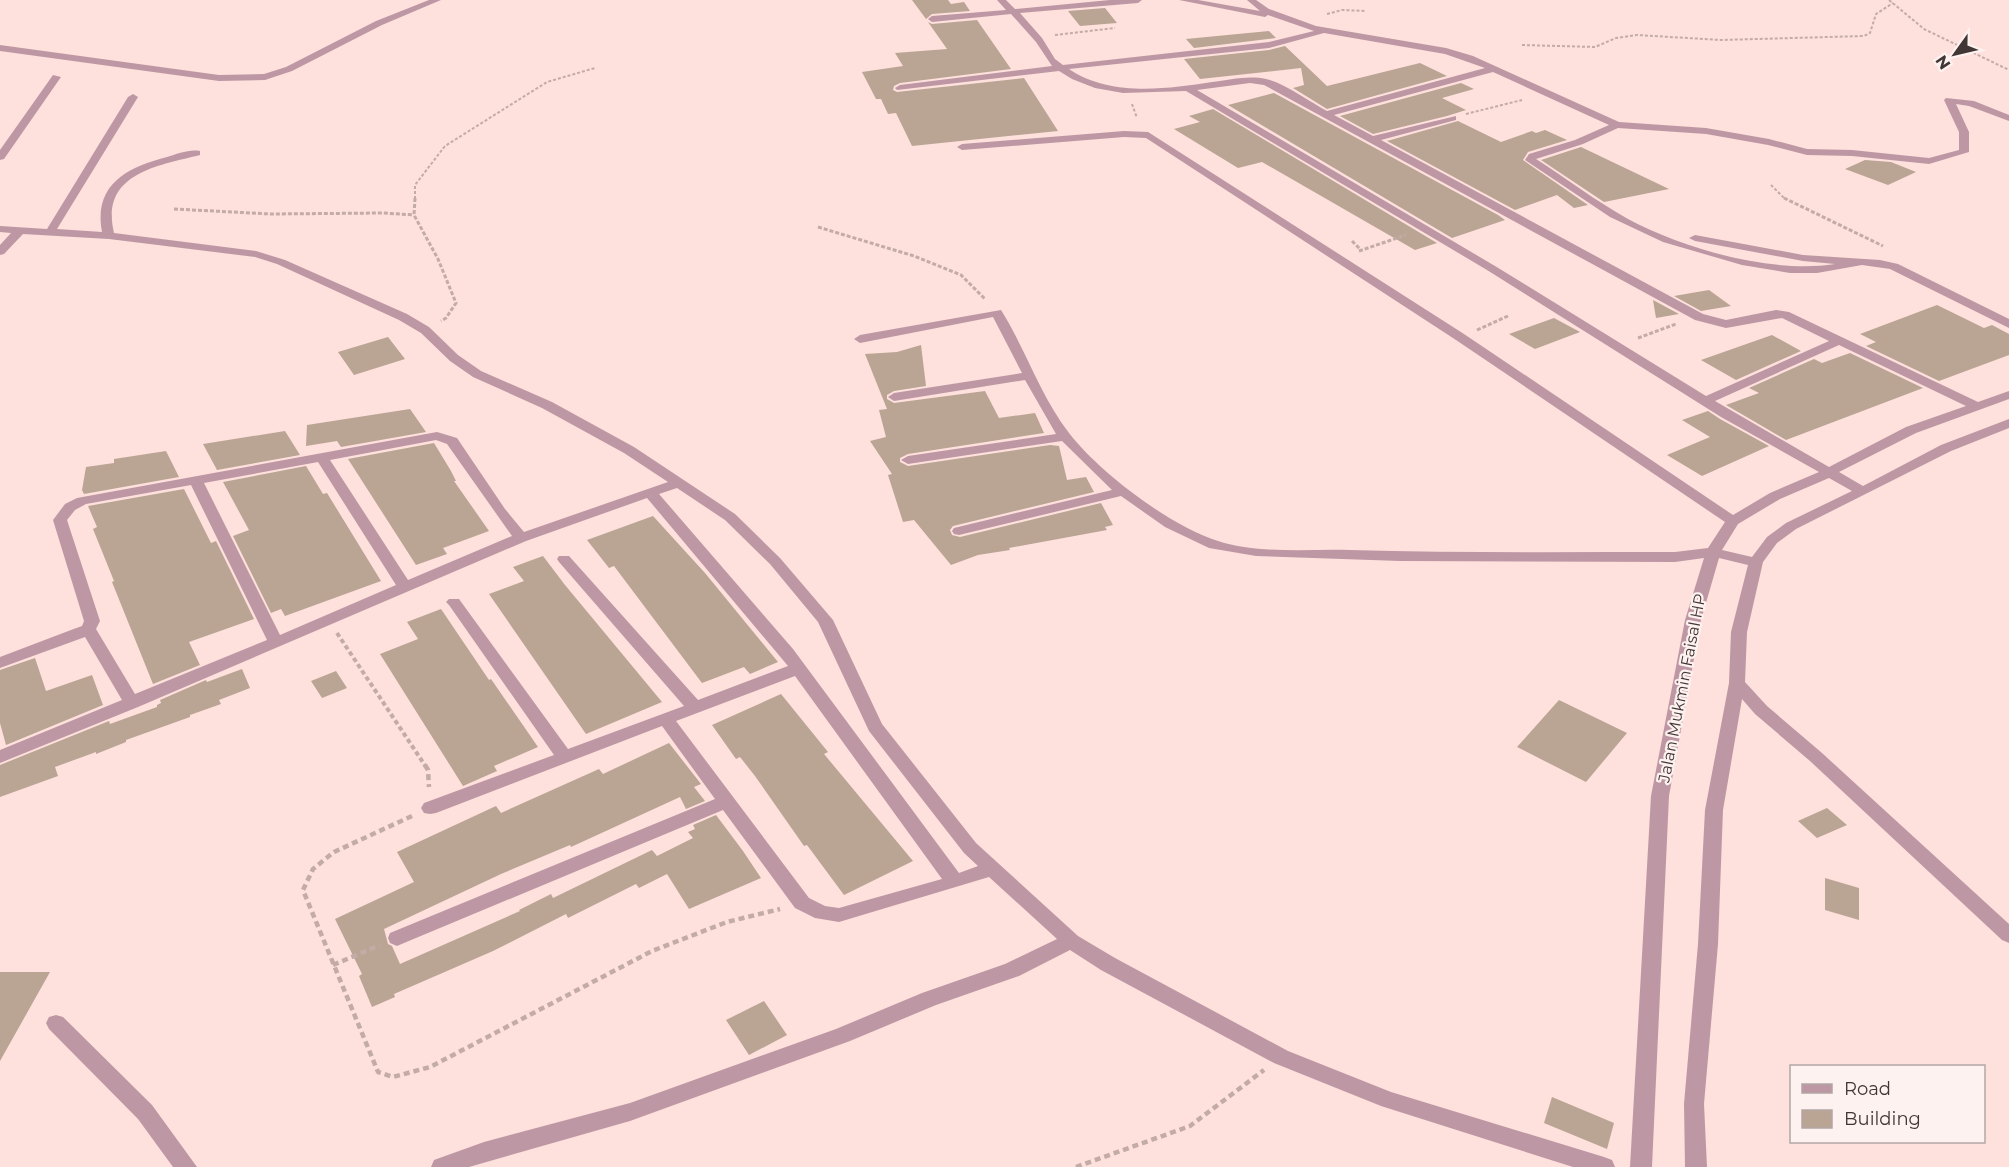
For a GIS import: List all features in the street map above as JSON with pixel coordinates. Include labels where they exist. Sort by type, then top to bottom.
[{"type":"street","points":[[0,48],[219,78],[265,77],[289,69],[379,23],[437,0]]},
{"type":"street","points":[[1001,0],[1036,37],[1054,63],[1085,81],[1103,88],[1137,92],[1258,80],[1266,82],[1699,317],[1726,324],[1776,314],[1785,315],[1976,406]]},
{"type":"street","points":[[932,19],[1138,0]]},
{"type":"street","points":[[1183,0],[1268,14],[1323,30],[1446,51],[1470,58],[1617,125],[1706,132],[1770,142],[1807,152],[1852,153],[1929,161],[1964,152],[1964,132],[1949,100],[1971,103],[2009,118]]},
{"type":"street","points":[[1251,0],[1268,14]]},
{"type":"street","points":[[900,88],[1269,45],[1323,30]]},
{"type":"street","points":[[1328,114],[1494,69]]},
{"type":"street","points":[[0,157],[56,77]]},
{"type":"street","points":[[1185,87],[1705,401],[1862,491]]},
{"type":"street","points":[[50,232],[133,97]]},
{"type":"street","points":[[1374,139],[1453,118]]},
{"type":"street","points":[[1617,125],[1579,142],[1533,156],[1530,160],[1625,222],[1653,234],[1723,256],[1770,266],[1810,270],[1861,262],[1880,263],[1909,272],[1941,291],[2009,324]]},
{"type":"street","points":[[962,147],[1124,134],[1148,135],[1460,337],[1733,521]]},
{"type":"street","points":[[109,236],[106,225],[107,210],[118,183],[135,172],[159,162],[196,153]]},
{"type":"street","points":[[0,229],[109,236],[256,254],[281,262],[371,301],[425,330],[454,358],[477,374],[547,405],[629,450],[680,482],[730,518],[775,561],[825,620],[875,727],[970,848],[1071,940],[1108,964],[1281,1057],[1388,1100],[1604,1167]]},
{"type":"street","points":[[0,252],[20,230]]},
{"type":"street","points":[[860,339],[997,313],[1049,413],[1065,437],[1110,482],[1170,524],[1214,545],[1256,552],[1400,556],[1675,557],[1713,552],[1756,562]]},
{"type":"street","points":[[1705,401],[1839,341]]},
{"type":"street","points":[[894,397],[1030,375]]},
{"type":"street","name":"Jalan Mukmin Faisal HP","points":[[1641,1167],[1660,796],[1693,620],[1713,552],[1733,521],[1775,496],[1911,430],[2009,395]]},
{"type":"street","points":[[1696,1167],[1695,1104],[1708,944],[1714,810],[1737,683],[1739,632],[1756,562],[1772,540],[1791,526],[1946,448],[2009,423]]},
{"type":"street","points":[[0,663],[88,629],[92,621],[60,520],[70,507],[82,501],[437,436],[452,441],[500,512],[521,538]]},
{"type":"street","points":[[908,460],[1065,437]]},
{"type":"street","points":[[322,458],[404,586]]},
{"type":"street","points":[[195,479],[275,641]]},
{"type":"street","points":[[0,757],[521,538],[680,482]]},
{"type":"street","points":[[959,531],[1123,491]]},
{"type":"street","points":[[650,493],[786,653],[955,882]]},
{"type":"street","points":[[564,559],[694,707]]},
{"type":"street","points":[[454,602],[565,758]]},
{"type":"street","points":[[88,629],[132,703]]},
{"type":"street","points":[[430,808],[797,669]]},
{"type":"street","points":[[1737,683],[1761,710],[1816,757],[2009,935]]},
{"type":"street","points":[[665,718],[802,903],[822,913],[839,915],[992,869]]},
{"type":"street","points":[[397,938],[725,802]]},
{"type":"street","points":[[442,1167],[484,1152],[630,1112],[843,1035],[929,999],[1012,970],[1071,940]]},
{"type":"street","points":[[56,1023],[145,1112],[186,1167]]},
{"type":"path","points":[[1889,0],[1924,29],[2009,70]]},
{"type":"path","points":[[1522,45],[1595,46],[1616,38],[1637,35],[1720,40],[1864,36],[1870,33],[1872,18],[1876,13],[1893,3]]},
{"type":"path","points":[[1036,37],[1114,28]]},
{"type":"path","points":[[425,330],[446,318],[456,303],[438,259],[414,215],[415,185],[445,146],[547,82],[595,68]]},
{"type":"path","points":[[1453,118],[1546,93]]},
{"type":"path","points":[[1771,185],[1786,200],[1883,246]]},
{"type":"path","points":[[174,209],[214,209],[256,214],[387,212],[414,215]]},
{"type":"path","points":[[818,226],[914,256],[961,275],[997,313]]},
{"type":"path","points":[[1352,241],[1361,250],[1423,229]]},
{"type":"path","points":[[1460,337],[1508,316]]},
{"type":"path","points":[[1614,345],[1699,317]]},
{"type":"path","points":[[333,965],[397,938]]},
{"type":"path","points":[[1076,1167],[1190,1126],[1281,1057]]},
{"type":"building","points":[[912,0],[948,0],[951,4],[964,2],[970,11],[932,14],[926,19]]},
{"type":"building","points":[[1105,8],[1117,23],[1080,26],[1068,11]]},
{"type":"building","points":[[977,20],[1011,69],[900,83],[894,86],[893,90],[897,92],[1024,78],[1058,131],[912,146],[896,113],[888,114],[881,99],[876,99],[862,72],[903,66],[895,53],[947,49],[928,22],[932,24]]},
{"type":"building","points":[[1269,31],[1276,38],[1194,48],[1186,39]]},
{"type":"building","points":[[1285,46],[1327,86],[1420,63],[1447,76],[1327,109],[1293,88],[1304,85],[1301,68],[1200,79],[1184,59],[1269,50]]},
{"type":"building","points":[[1461,83],[1474,89],[1442,98],[1466,110],[1447,116],[1373,134],[1340,116]]},
{"type":"building","points":[[1274,93],[1505,220],[1452,238],[1228,105]]},
{"type":"building","points":[[1213,109],[1437,243],[1415,250],[1262,162],[1238,168],[1174,129],[1200,122],[1189,116]]},
{"type":"building","points":[[1458,121],[1501,142],[1532,131],[1536,133],[1545,130],[1567,140],[1528,152],[1523,160],[1588,205],[1574,208],[1557,195],[1515,210],[1387,141]]},
{"type":"building","points":[[1581,147],[1669,189],[1604,202],[1541,160]]},
{"type":"building","points":[[1865,160],[1891,162],[1916,172],[1888,185],[1845,169]]},
{"type":"building","points":[[1709,290],[1731,306],[1701,311],[1674,296]]},
{"type":"building","points":[[1653,300],[1679,314],[1656,318]]},
{"type":"building","points":[[1937,305],[1984,328],[1992,325],[2009,334],[2009,355],[1939,381],[1866,346],[1876,342],[1860,334]]},
{"type":"building","points":[[1554,318],[1580,332],[1535,349],[1509,334]]},
{"type":"building","points":[[1772,335],[1801,351],[1736,380],[1701,360]]},
{"type":"building","points":[[388,337],[405,359],[354,375],[338,352]]},
{"type":"building","points":[[921,345],[926,386],[894,391],[887,395],[887,399],[894,403],[985,391],[999,418],[1035,413],[1044,433],[908,454],[900,458],[900,462],[908,466],[1050,445],[1059,446],[1067,480],[1086,477],[1094,492],[953,526],[950,530],[952,535],[960,537],[1101,503],[1113,525],[1105,527],[1107,530],[1009,548],[1010,550],[978,555],[951,565],[914,520],[903,522],[888,475],[892,474],[870,441],[886,437],[879,410],[887,409],[865,354],[897,352]]},
{"type":"building","points":[[1850,353],[1923,388],[1786,440],[1726,405],[1759,393],[1749,388],[1814,359],[1822,363]]},
{"type":"building","points":[[410,409],[426,432],[341,447],[337,441],[306,446],[307,425]]},
{"type":"building","points":[[1708,411],[1769,446],[1702,476],[1667,455],[1710,437],[1682,420]]},
{"type":"building","points":[[285,431],[300,455],[217,470],[203,444]]},
{"type":"building","points":[[434,443],[451,471],[456,481],[454,481],[489,531],[443,548],[447,554],[416,565],[348,459]]},
{"type":"building","points":[[166,451],[179,477],[84,494],[82,490],[86,467],[114,463],[114,459]]},
{"type":"building","points":[[306,466],[323,494],[327,493],[381,581],[285,616],[281,609],[271,613],[233,536],[249,530],[223,482]]},
{"type":"building","points":[[184,489],[211,543],[216,541],[254,619],[189,642],[200,665],[153,684],[112,582],[114,581],[93,529],[97,527],[88,506]]},
{"type":"building","points":[[653,516],[705,573],[778,662],[750,674],[744,667],[702,683],[614,566],[609,568],[587,540]]},
{"type":"building","points":[[543,556],[662,702],[586,734],[489,594],[524,581],[513,567]]},
{"type":"building","points":[[441,609],[538,747],[494,766],[497,771],[463,786],[380,654],[418,639],[407,622]]},
{"type":"building","points":[[35,658],[46,691],[92,675],[103,705],[6,745],[0,723],[0,670]]},
{"type":"building","points":[[242,669],[250,688],[219,700],[221,704],[126,740],[126,742],[96,754],[96,752],[55,767],[58,776],[0,797],[0,765],[109,721],[110,724],[157,707],[161,703],[160,700],[206,680],[207,682]]},
{"type":"building","points":[[336,671],[347,688],[322,698],[311,681]]},
{"type":"building","points":[[781,694],[828,752],[824,754],[913,861],[844,895],[807,845],[804,846],[755,776],[740,757],[736,759],[712,725]]},
{"type":"building","points":[[1559,700],[1627,733],[1586,782],[1517,747]]},
{"type":"building","points":[[669,743],[701,784],[694,787],[705,801],[686,809],[680,797],[571,847],[570,845],[501,874],[384,929],[388,944],[392,946],[400,964],[520,911],[551,894],[553,898],[652,850],[657,856],[693,838],[688,832],[695,829],[693,825],[716,815],[761,878],[689,909],[667,874],[639,888],[636,884],[568,918],[566,914],[493,951],[394,994],[395,997],[372,1007],[359,976],[362,974],[335,919],[414,882],[397,852],[496,806],[501,813],[599,769],[603,774]]},
{"type":"building","points":[[1827,808],[1847,825],[1817,838],[1798,821]]},
{"type":"building","points":[[1825,878],[1859,888],[1859,920],[1825,910]]},
{"type":"building","points":[[0,972],[50,972],[0,1061]]},
{"type":"building","points":[[764,1001],[787,1035],[749,1055],[726,1020]]},
{"type":"building","points":[[1552,1097],[1614,1123],[1607,1149],[1544,1123]]}]
